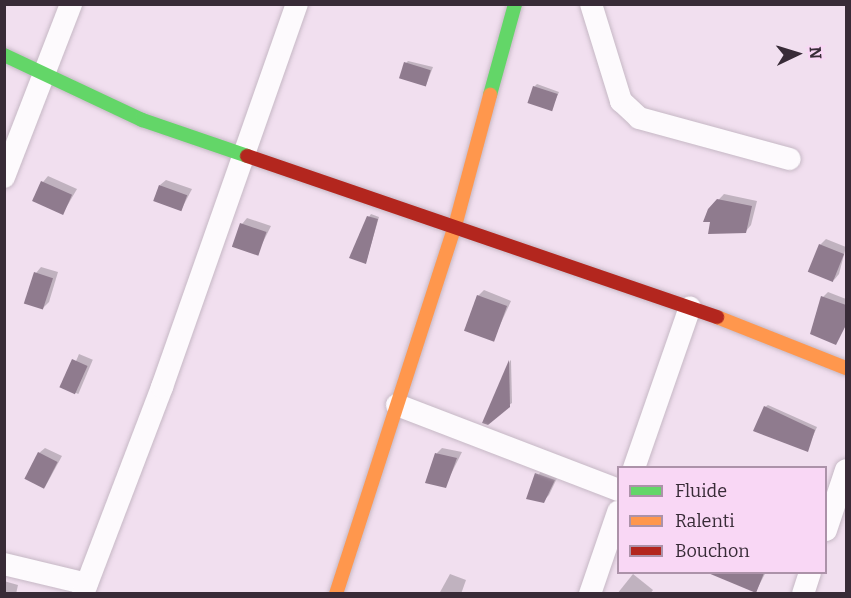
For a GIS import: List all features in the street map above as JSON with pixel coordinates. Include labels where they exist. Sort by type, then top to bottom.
[{"type":"street","points":[[4,177],[71,4]]},
{"type":"street","points":[[4,564],[85,589],[162,387],[297,4]]},
{"type":"street","points":[[336,594],[455,226],[515,4]]},
{"type":"street","points":[[591,4],[621,100],[639,118],[790,159]]},
{"type":"street","points":[[4,55],[142,120],[690,307],[846,368]]},
{"type":"street","points":[[635,466],[690,307]]},
{"type":"street","points":[[397,405],[617,490]]},
{"type":"street","points":[[827,527],[840,509],[846,470]]},
{"type":"street","points":[[590,594],[617,515]]},
{"type":"street","points":[[803,594],[810,574]]},
{"type":"building","points":[[404,62],[431,70],[426,86],[399,78]]},
{"type":"building","points":[[533,86],[558,94],[552,111],[527,103]]},
{"type":"building","points":[[41,181],[72,195],[63,215],[32,201]]},
{"type":"building","points":[[159,185],[187,195],[181,211],[153,201]]},
{"type":"building","points":[[717,199],[752,206],[746,233],[708,234],[710,222],[703,222],[708,209]]},
{"type":"building","points":[[367,216],[378,219],[366,264],[349,258]]},
{"type":"building","points":[[240,223],[266,232],[258,256],[232,247]]},
{"type":"building","points":[[819,244],[844,254],[833,282],[808,272]]},
{"type":"building","points":[[34,272],[53,278],[43,310],[24,303]]},
{"type":"building","points":[[477,295],[507,306],[494,342],[464,331]]},
{"type":"building","points":[[821,296],[846,305],[846,325],[836,345],[810,334]]},
{"type":"building","points":[[72,359],[88,366],[75,394],[59,387]]},
{"type":"building","points":[[509,360],[510,407],[488,425],[482,423]]},
{"type":"building","points":[[764,406],[815,430],[808,452],[753,431]]},
{"type":"building","points":[[38,452],[58,462],[44,489],[24,479]]},
{"type":"building","points":[[435,453],[457,458],[446,488],[425,483]]},
{"type":"building","points":[[535,473],[555,480],[544,503],[526,499]]},
{"type":"building","points":[[710,574],[764,574],[756,593]]},
{"type":"traffic: fast","points":[[490,95],[515,4]]},
{"type":"traffic: fast","points":[[4,55],[142,120],[247,156]]},
{"type":"traffic: slow","points":[[336,594],[455,226],[490,95]]},
{"type":"traffic: slow","points":[[717,317],[846,368]]},
{"type":"traffic: jam","points":[[247,156],[717,317]]}]
